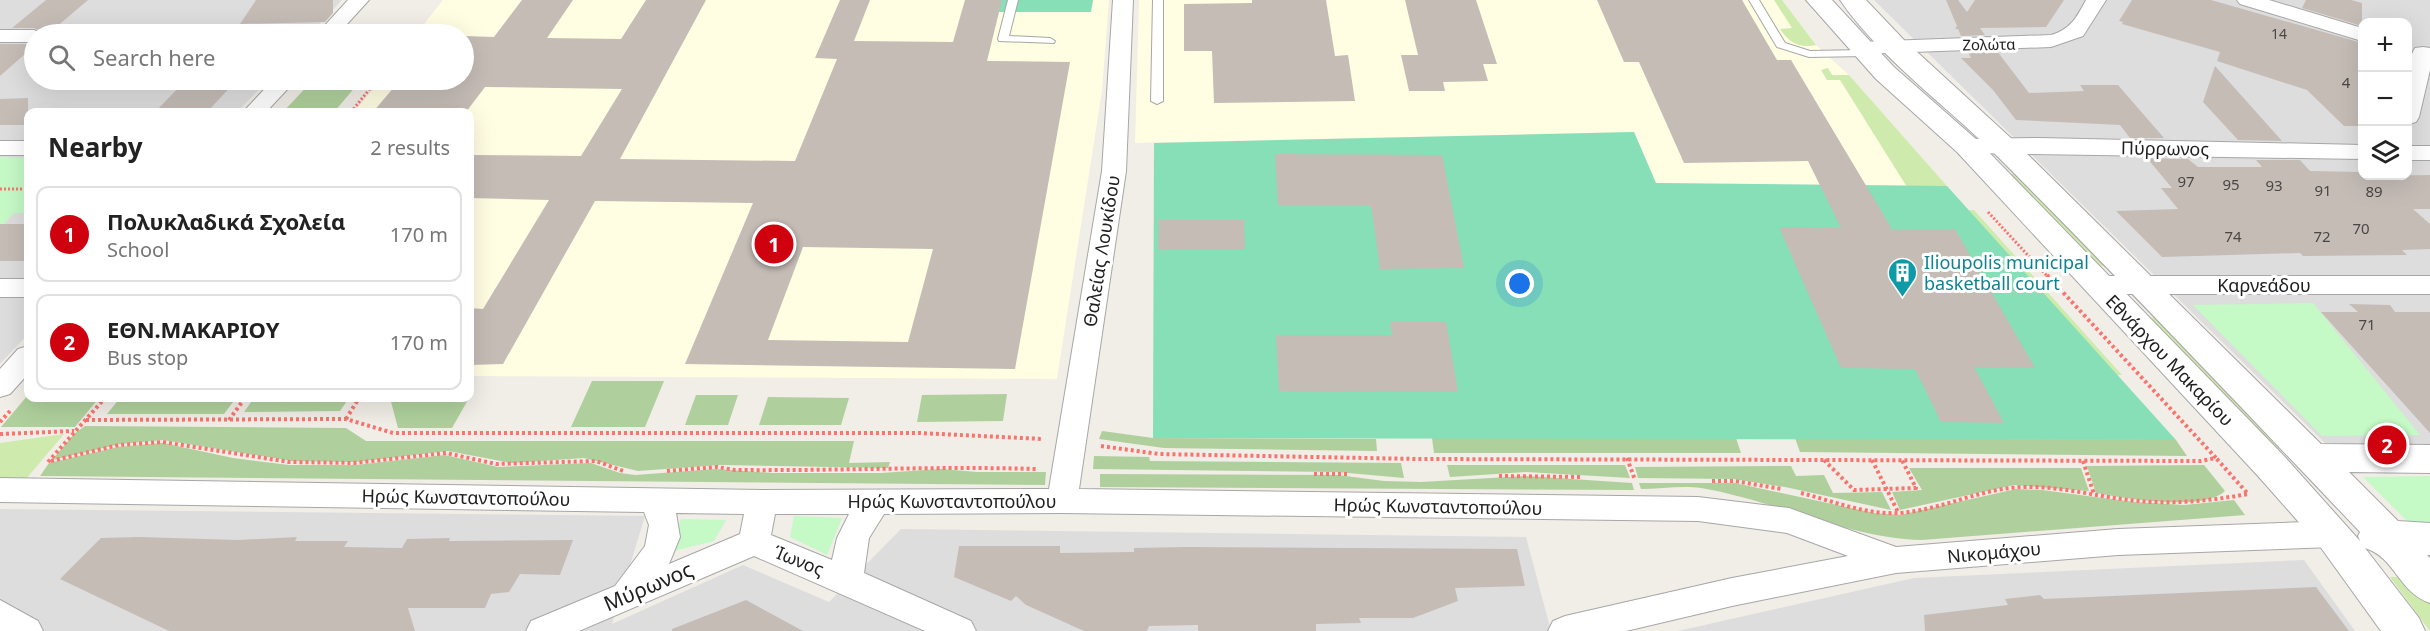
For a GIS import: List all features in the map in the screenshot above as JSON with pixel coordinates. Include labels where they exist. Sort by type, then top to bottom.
[{"type":"street","points":[[336,24],[358,0]]},
{"type":"street","name":"Θαλείας Λουκίδου","points":[[1062,501],[1114,171],[1123,0]]},
{"type":"street","name":"Εθνάρχου Μακαρίου","points":[[1818,0],[1874,49],[2003,146],[2313,458],[2388,536],[2430,586]]},
{"type":"street","name":"Εθνάρχου Μακαρίου","points":[[1852,0],[1874,49],[2333,534],[2404,631]]},
{"type":"street","name":"Ζολώτα","points":[[1874,49],[2038,43],[2061,40],[2081,30],[2096,0]]},
{"type":"street","points":[[2247,0],[2358,34]]},
{"type":"street","points":[[0,36],[24,36]]},
{"type":"street","points":[[2412,95],[2420,52]]},
{"type":"street","points":[[258,108],[275,90]]},
{"type":"street","name":"Πύρρωνος","points":[[1967,146],[2358,152]]},
{"type":"street","points":[[0,147],[24,148]]},
{"type":"street","points":[[2412,153],[2430,153]]},
{"type":"street","name":"Καρνεάδου","points":[[2098,285],[2430,285]]},
{"type":"street","points":[[0,288],[24,288]]},
{"type":"street","points":[[0,387],[24,360]]},
{"type":"street","points":[[2313,458],[2430,459]]},
{"type":"street","name":"Ηρώς Κωνσταντοπούλου","points":[[0,490],[762,502],[1062,501],[1698,509],[1744,513],[1789,521],[1896,560]]},
{"type":"street","points":[[0,506],[39,491]]},
{"type":"street","points":[[627,594],[660,549],[667,524],[661,511],[652,500]]},
{"type":"street","name":"Ίωνος","points":[[848,581],[846,559],[852,537],[862,518],[876,501]]},
{"type":"street","name":"Ίωνος","points":[[762,502],[754,542],[848,581],[958,631]]},
{"type":"street","name":"Νικομάχου","points":[[1565,631],[1732,592],[1896,560],[2118,542],[2333,534],[2430,539]]},
{"type":"street","name":"Μύρωνος","points":[[543,631],[754,542]]},
{"type":"street","points":[[0,614],[26,631]]},
{"type":"lane","points":[[1012,0],[1003,39],[1050,41]]},
{"type":"lane","points":[[1157,101],[1158,0]]},
{"type":"lane","points":[[1754,0],[1781,45],[1809,54],[1874,49]]},
{"type":"path","points":[[354,108],[369,90]]},
{"type":"path","points":[[0,189],[24,189]]},
{"type":"path","points":[[47,462],[102,402]]},
{"type":"path","points":[[229,420],[241,402]]},
{"type":"path","points":[[346,419],[357,402]]},
{"type":"path","points":[[86,420],[346,419],[393,433],[919,433],[1070,442],[1159,454],[1417,459],[2201,461]]},
{"type":"path","points":[[0,434],[74,431]]},
{"type":"path","points":[[1627,458],[1635,481]]},
{"type":"path","points":[[1823,459],[1854,490],[1916,488],[1902,460]]},
{"type":"path","points":[[1872,460],[1898,513]]},
{"type":"path","points":[[2083,461],[2094,494]]},
{"type":"shaded area","points":[[0,0],[342,0],[319,24],[24,24],[24,90],[258,90],[241,108],[24,108],[24,338],[0,364]]},
{"type":"shaded area","points":[[443,0],[1109,0],[1102,91],[1057,379],[474,376],[474,108],[357,108],[373,90],[474,90],[474,24],[424,24]]},
{"type":"shaded area","points":[[1139,0],[1782,0],[1816,45],[1849,75],[1947,186],[1656,183],[1634,132],[1135,143]]},
{"type":"shaded area","points":[[1874,0],[2430,0],[2430,446],[2328,446]]},
{"type":"shaded area","points":[[0,509],[645,516],[612,624],[743,565],[829,602],[901,529],[1526,537],[1551,631],[0,631]]},
{"type":"shaded area","points":[[2304,560],[2355,631],[1678,631],[1914,578]]},
{"type":"green space","points":[[996,0],[1093,0],[1091,12],[992,12]]},
{"type":"green space","points":[[1774,0],[1782,0],[1816,45],[1800,45],[1787,38],[1780,29],[1792,28]]},
{"type":"green space","points":[[1828,68],[1832,75],[1849,75],[1947,186],[1907,187],[1840,80],[1827,80],[1821,70]]},
{"type":"green space","points":[[304,90],[353,90],[337,108],[287,108]]},
{"type":"green space","points":[[1634,132],[1656,183],[1947,186],[2176,440],[1153,438],[1154,143]]},
{"type":"green space","points":[[0,157],[24,158],[24,213],[14,213],[0,228]]},
{"type":"green space","points":[[2011,174],[2019,174],[2106,263],[2104,266],[2095,265],[2010,178]]},
{"type":"green space","points":[[1974,210],[2122,375],[2096,375],[1962,211]]},
{"type":"green space","points":[[2313,303],[2420,435],[2322,436],[2193,305]]},
{"type":"green space","points":[[2158,317],[2286,448],[2271,450],[2145,319]]},
{"type":"green space","points":[[592,381],[664,381],[645,427],[571,427]]},
{"type":"green space","points":[[1007,394],[1003,421],[917,422],[922,395]]},
{"type":"green space","points":[[696,395],[738,395],[728,425],[685,425]]},
{"type":"green space","points":[[768,397],[849,398],[841,425],[759,425]]},
{"type":"green space","points":[[24,400],[24,402],[96,402],[75,427],[1,427]]},
{"type":"green space","points":[[117,402],[233,402],[224,414],[107,414]]},
{"type":"green space","points":[[251,402],[346,402],[340,411],[244,412]]},
{"type":"green space","points":[[391,402],[467,402],[452,428],[398,428]]},
{"type":"green space","points":[[85,426],[346,428],[366,441],[854,441],[849,463],[890,462],[888,468],[720,465],[638,471],[584,458],[512,463],[448,451],[355,462],[292,461],[163,440],[120,444],[52,460],[74,434]]},
{"type":"green space","points":[[1102,431],[1153,438],[1376,439],[1377,451],[1164,448],[1099,439]]},
{"type":"green space","points":[[64,434],[26,479],[0,478],[0,443]]},
{"type":"green space","points":[[1432,438],[1736,438],[1741,453],[1434,453]]},
{"type":"green space","points":[[1795,438],[2176,440],[2187,456],[1800,452]]},
{"type":"green space","points":[[163,443],[233,458],[289,465],[356,465],[445,455],[498,467],[591,463],[620,473],[635,475],[716,469],[771,473],[881,473],[941,469],[977,472],[1046,472],[1045,485],[40,476],[49,463],[118,447]]},
{"type":"green space","points":[[1094,456],[1149,457],[1150,461],[1401,463],[1404,478],[1337,472],[1093,469]]},
{"type":"green space","points":[[1447,465],[1625,465],[1630,478],[1526,472],[1450,477]]},
{"type":"green space","points":[[2204,465],[2225,491],[2200,501],[2182,502],[2143,500],[2096,493],[2087,466]]},
{"type":"green space","points":[[1791,466],[1796,476],[1824,475],[1833,493],[1882,492],[1891,510],[1785,487],[1733,479],[1638,478],[1635,467]]},
{"type":"green space","points":[[1909,468],[2081,468],[2089,491],[2014,485],[1900,510],[1892,492],[1922,490]]},
{"type":"green space","points":[[1100,474],[1338,475],[1384,481],[1421,482],[1527,476],[1632,483],[1634,490],[1100,487]]},
{"type":"green space","points":[[2430,476],[2430,523],[2407,521],[2363,477]]},
{"type":"green space","points":[[1639,483],[1735,483],[1874,513],[1900,515],[2016,489],[2042,490],[2133,502],[2184,505],[2234,500],[2245,515],[1922,540],[1868,533],[1701,488],[1641,489]]},
{"type":"green space","points":[[794,516],[842,518],[827,555],[790,537]]},
{"type":"green space","points":[[681,519],[726,520],[714,541],[669,552]]},
{"type":"green space","points":[[2390,577],[2412,577],[2430,600],[2430,631]]},
{"type":"building","points":[[46,0],[88,0],[60,24],[24,24],[24,28],[12,28]]},
{"type":"building","points":[[256,0],[333,0],[333,13],[325,22],[240,24]]},
{"type":"building","points":[[522,0],[573,0],[547,38],[621,39],[646,0],[706,0],[620,159],[795,161],[837,59],[815,58],[840,0],[870,0],[854,41],[953,42],[965,0],[1002,0],[987,61],[1070,62],[1015,369],[685,364],[753,203],[595,201],[503,364],[474,365],[474,308],[483,309],[549,200],[474,198],[474,155],[581,156],[622,89],[485,87],[469,108],[376,108],[392,90],[474,90],[474,36],[494,37]],"holes":[[[803,247],[933,249],[908,342],[768,340]]]},
{"type":"building","points":[[1252,0],[1326,0],[1335,56],[1348,55],[1355,101],[1214,103],[1212,51],[1184,51],[1184,4],[1252,3]]},
{"type":"building","points":[[1405,0],[1476,0],[1497,64],[1483,64],[1488,81],[1443,82],[1445,91],[1409,91],[1401,55],[1418,55]]},
{"type":"building","points":[[1597,0],[1742,0],[1777,60],[1791,60],[1892,229],[1955,229],[2035,368],[1974,367],[2004,423],[1941,422],[1915,369],[1841,368],[1779,227],[1841,228],[1808,161],[1684,163],[1639,62],[1624,62]]},
{"type":"building","points":[[1946,0],[1958,0],[1967,12],[1975,0],[2064,0],[2046,27],[1980,28],[1985,35],[1961,36],[1958,29],[1955,29],[1957,26]]},
{"type":"building","points":[[2132,0],[2211,0],[2358,42],[2358,126],[2344,126],[2307,90],[2217,61],[2220,52],[2122,24],[2123,22],[2119,21]]},
{"type":"building","points":[[2306,0],[2351,0],[2362,3],[2362,18],[2358,18],[2358,25],[2302,8]]},
{"type":"building","points":[[0,44],[24,44],[24,55],[0,76]]},
{"type":"building","points":[[1997,51],[2029,93],[2084,91],[2080,85],[2118,85],[2164,138],[2130,138],[2120,125],[2016,120],[1993,90],[1961,58],[1971,58],[1968,52]]},
{"type":"building","points":[[2215,66],[2282,141],[2238,140],[2203,102]]},
{"type":"building","points":[[176,90],[228,90],[211,108],[159,108]]},
{"type":"building","points":[[28,98],[28,108],[24,108],[24,125],[0,125],[0,99]]},
{"type":"building","points":[[1275,154],[1442,155],[1464,268],[1380,269],[1371,205],[1278,205]]},
{"type":"building","points":[[2147,158],[2188,159],[2198,167],[2262,167],[2256,160],[2300,160],[2310,171],[2358,172],[2358,180],[2412,180],[2412,175],[2430,175],[2430,209],[2413,209],[2430,224],[2430,249],[2402,250],[2407,255],[2303,256],[2300,253],[2162,257],[2116,211],[2178,209],[2161,188],[2172,188]]},
{"type":"building","points":[[1159,220],[1244,220],[1245,250],[1158,250]]},
{"type":"building","points":[[0,224],[24,224],[24,261],[0,261]]},
{"type":"building","points":[[2349,304],[2390,305],[2395,312],[2430,312],[2430,433],[2321,312],[2358,312]]},
{"type":"building","points":[[1390,322],[1446,322],[1458,392],[1279,391],[1276,335],[1392,335]]},
{"type":"building","points":[[297,537],[295,541],[348,541],[344,547],[402,548],[407,539],[573,540],[560,575],[520,574],[509,592],[491,594],[485,608],[408,608],[415,631],[169,631],[60,579],[101,538],[238,540]]},
{"type":"building","points":[[959,546],[1060,546],[1060,553],[1134,552],[1134,548],[1185,547],[1517,549],[1525,586],[1455,588],[1458,601],[1413,618],[1359,618],[1361,623],[1316,624],[1316,631],[1198,631],[1198,625],[1149,626],[1147,631],[1084,631],[1026,605],[1016,596],[1011,601],[954,577]]},
{"type":"building","points":[[2316,587],[2349,631],[1925,631],[1924,615],[2008,605],[2005,599],[2040,595],[2044,599]]},
{"type":"building","points":[[746,600],[803,631],[672,631],[672,629]]},
{"type":"place","name":"Πολυκλαδικά Σχολεία","points":[[774,244]]},
{"type":"place","name":"Ilioupolis municipal basketball court","points":[[1903,298]]},
{"type":"place","name":"ΕΘΝ.ΜΑΚΑΡΙΟΥ","points":[[2387,445]]}]
